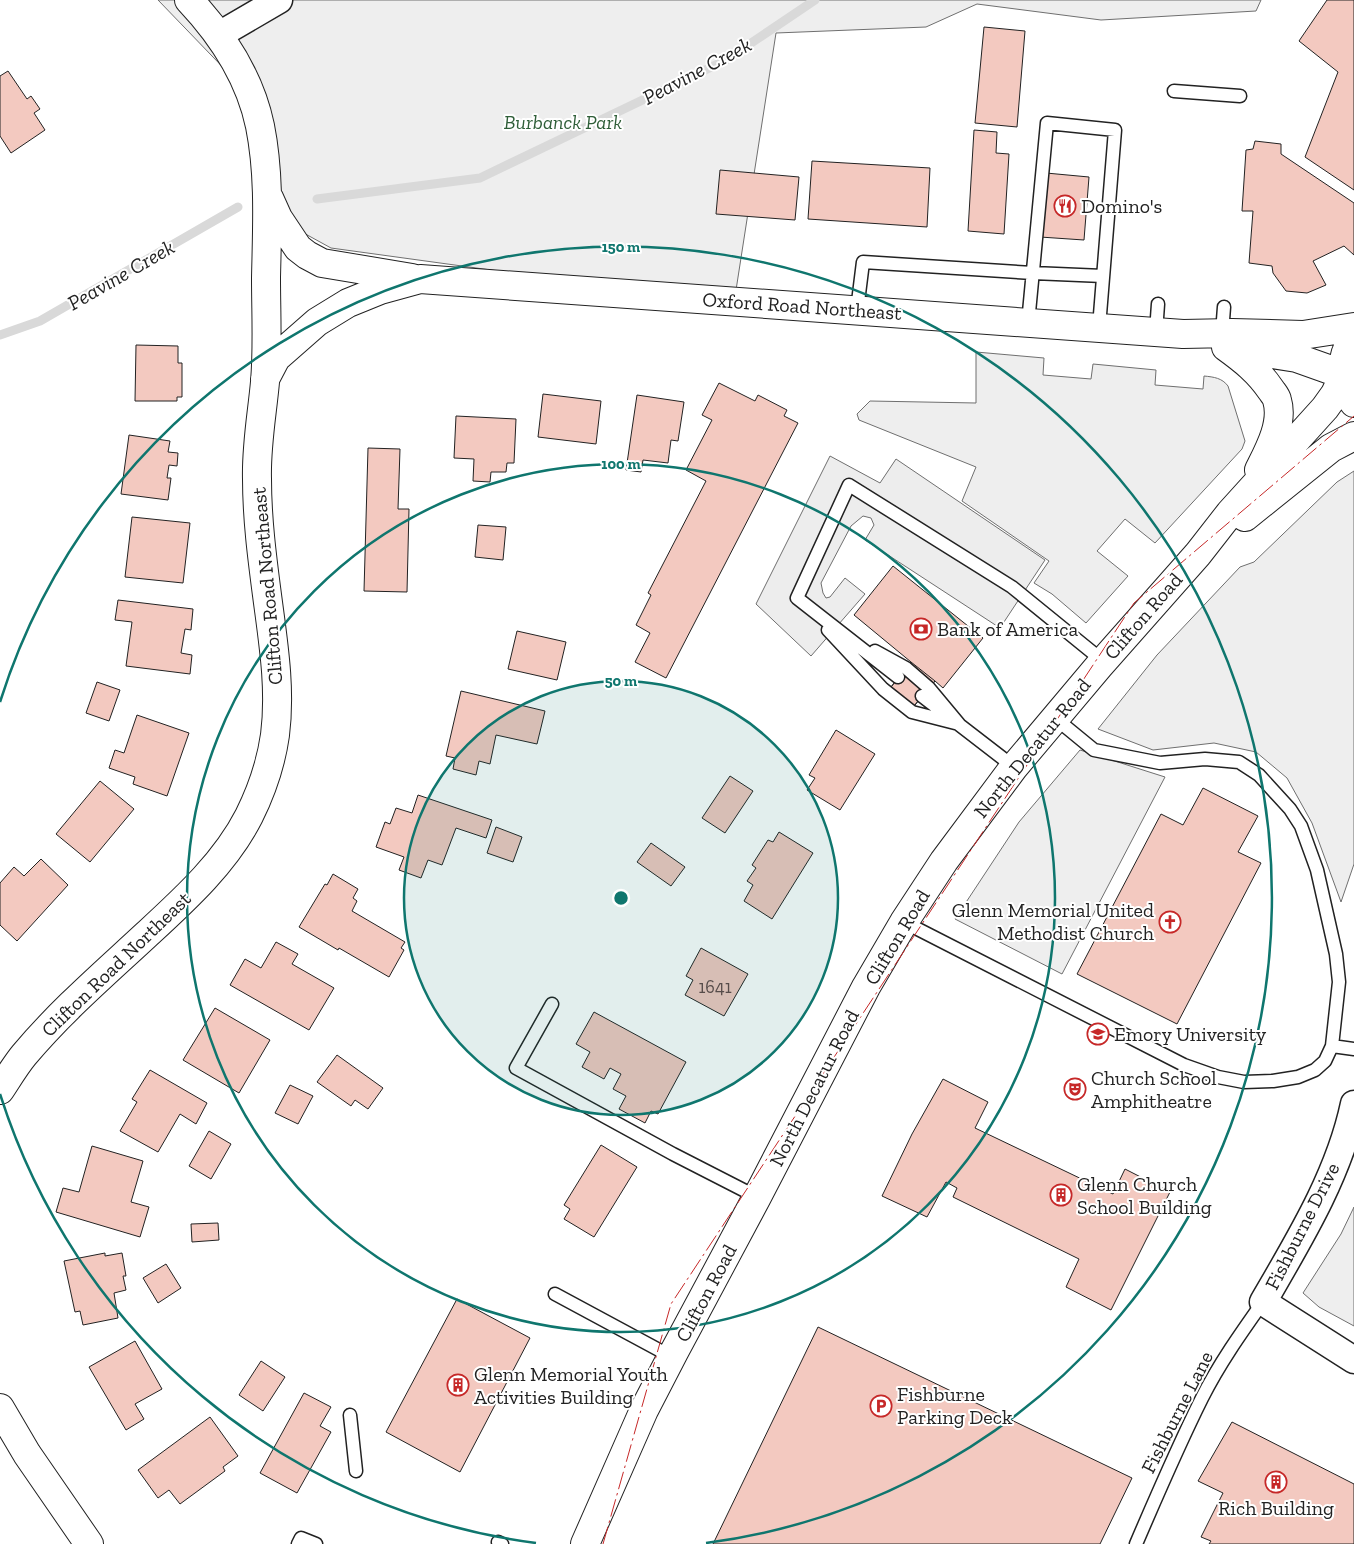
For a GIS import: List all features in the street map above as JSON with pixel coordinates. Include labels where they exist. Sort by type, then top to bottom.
[{"type":"street","name":"Clifton Road Northeast","points":[[0,1090],[22,1058],[68,1007],[212,871],[246,821],[257,800],[266,774],[275,734],[275,659],[262,562],[257,478],[258,436],[265,380],[267,192],[264,155],[260,124],[249,90],[233,56],[219,35],[189,0]]},
{"type":"street","points":[[219,35],[279,0]]},
{"type":"street","name":"Oxford Road Northeast","points":[[267,192],[278,218],[298,248],[322,263],[420,279],[1183,334],[1224,329],[1303,334],[1354,327]]},
{"type":"street","name":"Oxford Road Northeast","points":[[265,380],[276,358],[317,322],[348,303],[380,290],[420,279]]},
{"type":"street","points":[[1224,329],[1245,361],[1262,377],[1277,399],[1278,421],[1270,448],[1249,493]]},
{"type":"street","name":"Oxford Road Northeast","points":[[1224,329],[1342,376]]},
{"type":"street","points":[[1198,554],[1230,513],[1325,408],[1342,376],[1346,349],[1354,336]]},
{"type":"street","points":[[1342,376],[1354,403]]},
{"type":"street","points":[[1198,554],[1343,442]]},
{"type":"street","name":"Clifton Road","points":[[1103,661],[1198,554]]},
{"type":"street","name":"North Decatur Road","points":[[1055,718],[1103,661]]},
{"type":"street","name":"Clifton Road","points":[[585,1544],[644,1410],[862,996],[904,922],[944,861],[1014,767],[1055,718]]},
{"type":"street","name":"Fishburne Drive","points":[[1354,1104],[1349,1127],[1311,1216],[1263,1302],[1354,1360]]},
{"type":"street","points":[[0,1408],[27,1454],[89,1544]]},
{"type":"lane","points":[[1174,91],[1240,96]]},
{"type":"lane","points":[[1028,323],[1047,123],[1115,130],[1098,328]]},
{"type":"lane","points":[[857,310],[863,262],[1103,276]]},
{"type":"lane","points":[[1156,332],[1158,304]]},
{"type":"lane","points":[[797,598],[849,486],[1012,587],[1103,661]]},
{"type":"lane","points":[[797,598],[898,677]]},
{"type":"lane","points":[[797,598],[883,689],[912,712],[959,724]]},
{"type":"lane","points":[[841,632],[906,668],[929,688],[959,724]]},
{"type":"lane","points":[[922,696],[1014,767]]},
{"type":"lane","points":[[904,922],[1184,1065],[1218,1077],[1244,1082],[1273,1081],[1298,1077],[1315,1070],[1325,1061],[1332,1046],[1339,982],[1336,954],[1317,870],[1301,826],[1290,809],[1259,774],[1239,762],[1205,759],[1160,763],[1094,750],[1055,718]]},
{"type":"lane","points":[[552,1004],[516,1068],[673,1154],[757,1197]]},
{"type":"lane","points":[[1332,1046],[1354,1049]]},
{"type":"lane","points":[[555,1294],[672,1357]]},
{"type":"lane","name":"Fishburne Lane","points":[[1136,1544],[1202,1397],[1227,1355],[1263,1302]]},
{"type":"lane","points":[[350,1415],[356,1471]]},
{"type":"lane","points":[[298,1544],[301,1538],[316,1544]]},
{"type":"green space","name":"Burbanck Park","points":[[158,0],[1261,0],[1256,11],[1101,20],[977,4],[926,27],[776,33],[734,303],[731,303],[331,248],[300,231],[288,209],[250,124],[239,84]]},
{"type":"green space","points":[[976,352],[1044,358],[1043,375],[1091,379],[1093,364],[1156,370],[1155,385],[1203,389],[1204,376],[1214,377],[1228,386],[1245,441],[1242,449],[1155,543],[1125,519],[1097,551],[1128,576],[1086,623],[1052,594],[1034,583],[1049,561],[962,501],[976,467],[859,420],[857,414],[870,401],[976,403]]},
{"type":"green space","points":[[1354,471],[1354,864],[1341,902],[1312,823],[1287,778],[1256,752],[1214,743],[1153,750],[1098,729],[1157,655],[1240,567],[1254,562],[1337,482]]},
{"type":"green space","points":[[1080,750],[1165,777],[1062,974],[955,919],[1019,822]]},
{"type":"green space","points":[[1354,1207],[1354,1326],[1319,1307],[1303,1293],[1341,1234]]},
{"type":"shaded area","points":[[830,456],[880,483],[896,459],[1045,560],[1000,628],[865,540],[874,525],[871,518],[863,516],[851,526],[821,583],[826,598],[830,597],[845,578],[865,594],[811,656],[756,604]]},
{"type":"building","points":[[1327,0],[1354,0],[1354,190],[1305,157],[1338,72],[1299,41]]},
{"type":"building","points":[[984,27],[1025,31],[1017,127],[975,123]]},
{"type":"building","points":[[8,71],[27,99],[31,96],[40,109],[34,113],[45,130],[11,153],[0,136],[0,76]]},
{"type":"building","points":[[974,130],[997,132],[996,153],[1009,154],[1004,234],[968,231]]},
{"type":"building","points":[[1255,141],[1281,144],[1281,154],[1354,203],[1354,255],[1344,246],[1313,261],[1326,285],[1307,293],[1286,291],[1273,273],[1272,266],[1249,263],[1253,211],[1242,211],[1246,150],[1253,149]]},
{"type":"building","points":[[812,161],[930,168],[927,227],[808,219]]},
{"type":"building","points":[[720,170],[799,177],[795,220],[716,214]]},
{"type":"building","points":[[1046,173],[1089,177],[1084,240],[1040,237]]},
{"type":"building","points":[[136,345],[178,346],[178,363],[182,363],[182,397],[177,397],[177,401],[135,401]]},
{"type":"building","points":[[719,383],[755,401],[758,395],[787,410],[784,416],[798,423],[666,678],[635,662],[650,633],[636,625],[651,595],[648,593],[706,481],[686,470],[712,420],[702,415]]},
{"type":"building","points":[[543,394],[601,401],[596,444],[538,437]]},
{"type":"building","points":[[637,395],[684,402],[678,441],[671,440],[668,463],[643,460],[641,472],[626,470]]},
{"type":"building","points":[[456,416],[516,419],[514,463],[507,463],[506,472],[491,472],[490,482],[473,481],[474,459],[454,458]]},
{"type":"building","points":[[129,435],[170,441],[168,452],[178,453],[177,466],[169,465],[167,478],[171,478],[168,500],[121,494]]},
{"type":"building","points":[[368,448],[400,449],[398,509],[409,509],[407,592],[364,591]]},
{"type":"building","points":[[132,517],[190,523],[183,583],[125,577]]},
{"type":"building","points":[[478,525],[506,527],[503,560],[475,557]]},
{"type":"building","name":"Bank of America","points":[[893,566],[983,638],[943,688],[935,681],[914,706],[891,687],[911,662],[854,615]]},
{"type":"building","points":[[118,600],[193,609],[191,630],[185,629],[181,653],[192,655],[190,674],[126,666],[132,622],[115,620]]},
{"type":"building","points":[[517,631],[566,642],[557,680],[508,669]]},
{"type":"building","points":[[911,662],[935,681],[914,706],[891,687]]},
{"type":"building","points":[[97,682],[120,690],[109,721],[86,713]]},
{"type":"building","points":[[461,691],[545,711],[537,744],[496,735],[490,764],[479,761],[476,775],[453,769],[455,758],[446,756]]},
{"type":"building","points":[[137,715],[189,733],[167,796],[133,784],[135,777],[109,768],[115,750],[124,753]]},
{"type":"building","points":[[836,730],[875,754],[840,810],[807,790],[815,778],[809,775]]},
{"type":"building","points":[[730,776],[753,791],[725,833],[702,818]]},
{"type":"building","points":[[100,781],[134,809],[90,862],[56,834]]},
{"type":"building","name":"Glenn Memorial United Methodist Church","points":[[1203,788],[1258,816],[1238,852],[1261,863],[1177,1024],[1077,974],[1161,814],[1183,825]]},
{"type":"building","points":[[418,795],[492,820],[486,838],[456,828],[442,865],[428,860],[421,878],[399,870],[404,857],[376,847],[385,822],[390,824],[396,808],[412,813]]},
{"type":"building","points":[[496,827],[522,837],[513,862],[487,853]]},
{"type":"building","points":[[779,832],[813,853],[772,919],[744,901],[753,885],[747,881],[756,868],[752,865],[768,840],[773,842]]},
{"type":"building","points":[[651,843],[685,867],[671,886],[637,862]]},
{"type":"building","points":[[41,859],[68,885],[17,941],[0,925],[0,883],[14,867],[24,876]]},
{"type":"building","points":[[333,874],[358,889],[353,898],[357,901],[352,911],[405,942],[401,948],[404,950],[389,977],[299,927]]},
{"type":"building","points":[[276,942],[298,954],[292,964],[334,988],[309,1030],[230,985],[245,959],[261,968]]},
{"type":"building","points":[[701,948],[748,974],[724,1016],[685,995],[693,980],[686,976]]},
{"type":"building","points":[[215,1008],[270,1040],[239,1093],[183,1060]]},
{"type":"building","points":[[594,1012],[686,1062],[658,1114],[651,1111],[645,1123],[619,1109],[626,1096],[613,1089],[621,1074],[610,1068],[604,1079],[582,1067],[590,1052],[576,1044]]},
{"type":"building","points":[[337,1055],[383,1088],[368,1109],[355,1100],[351,1106],[317,1082]]},
{"type":"building","points":[[150,1070],[207,1103],[196,1124],[180,1114],[158,1152],[120,1131],[137,1102],[132,1099]]},
{"type":"building","name":"Glenn Church School Building","points":[[943,1079],[988,1102],[975,1128],[1113,1194],[1125,1169],[1170,1192],[1111,1310],[1066,1287],[1079,1259],[953,1197],[957,1188],[946,1182],[927,1217],[882,1196],[912,1134]]},
{"type":"building","points":[[290,1085],[313,1096],[298,1124],[275,1113]]},
{"type":"building","points":[[209,1131],[231,1144],[211,1179],[189,1166]]},
{"type":"building","points":[[601,1145],[637,1167],[594,1237],[564,1219],[570,1209],[564,1205]]},
{"type":"building","points":[[92,1146],[143,1161],[131,1202],[149,1207],[140,1237],[56,1212],[63,1188],[79,1192]]},
{"type":"building","points":[[218,1223],[219,1240],[192,1242],[191,1224]]},
{"type":"building","points":[[105,1253],[105,1256],[122,1253],[126,1276],[123,1276],[126,1290],[114,1293],[118,1318],[83,1325],[80,1311],[75,1312],[64,1261]]},
{"type":"building","points":[[166,1264],[181,1288],[158,1303],[143,1278]]},
{"type":"building","name":"Glenn Memorial Youth Activities Building","points":[[457,1299],[530,1338],[460,1472],[386,1432]]},
{"type":"building","name":"Fishburne Parking Deck","points":[[818,1327],[1132,1478],[1100,1544],[713,1544]]},
{"type":"building","points":[[135,1341],[162,1389],[135,1404],[144,1419],[126,1430],[89,1367]]},
{"type":"building","points":[[261,1361],[285,1377],[263,1411],[239,1395]]},
{"type":"building","points":[[304,1393],[331,1407],[320,1426],[331,1432],[297,1493],[260,1473]]},
{"type":"building","points":[[210,1417],[238,1456],[223,1467],[225,1471],[180,1504],[169,1490],[158,1498],[138,1470]]},
{"type":"building","name":"Rich Building","points":[[1232,1422],[1354,1484],[1354,1544],[1209,1544],[1211,1541],[1201,1537],[1223,1493],[1198,1481]]},
{"type":"waterway","name":"Peavine Creek","points":[[317,199],[480,178],[726,60],[815,0]]},
{"type":"waterway","name":"Peavine Creek","points":[[0,335],[40,321],[238,207]]},
{"type":"power","points":[[603,1544],[671,1304],[1134,603],[1354,416]]},
{"type":"place","name":"Domino's","points":[[1065,206]]},
{"type":"place","name":"Bank of America","points":[[921,629]]},
{"type":"place","name":"Glenn Memorial United Methodist Church","points":[[1170,922]]},
{"type":"place","name":"Emory University","points":[[1098,1034]]},
{"type":"place","name":"Church School Amphitheatre","points":[[1075,1089]]},
{"type":"place","name":"Glenn Church School Building","points":[[1061,1195]]},
{"type":"place","name":"Glenn Memorial Youth Activities Building","points":[[458,1385]]},
{"type":"place","name":"Fishburne Parking Deck","points":[[881,1406]]},
{"type":"place","name":"Rich Building","points":[[1276,1482]]}]
